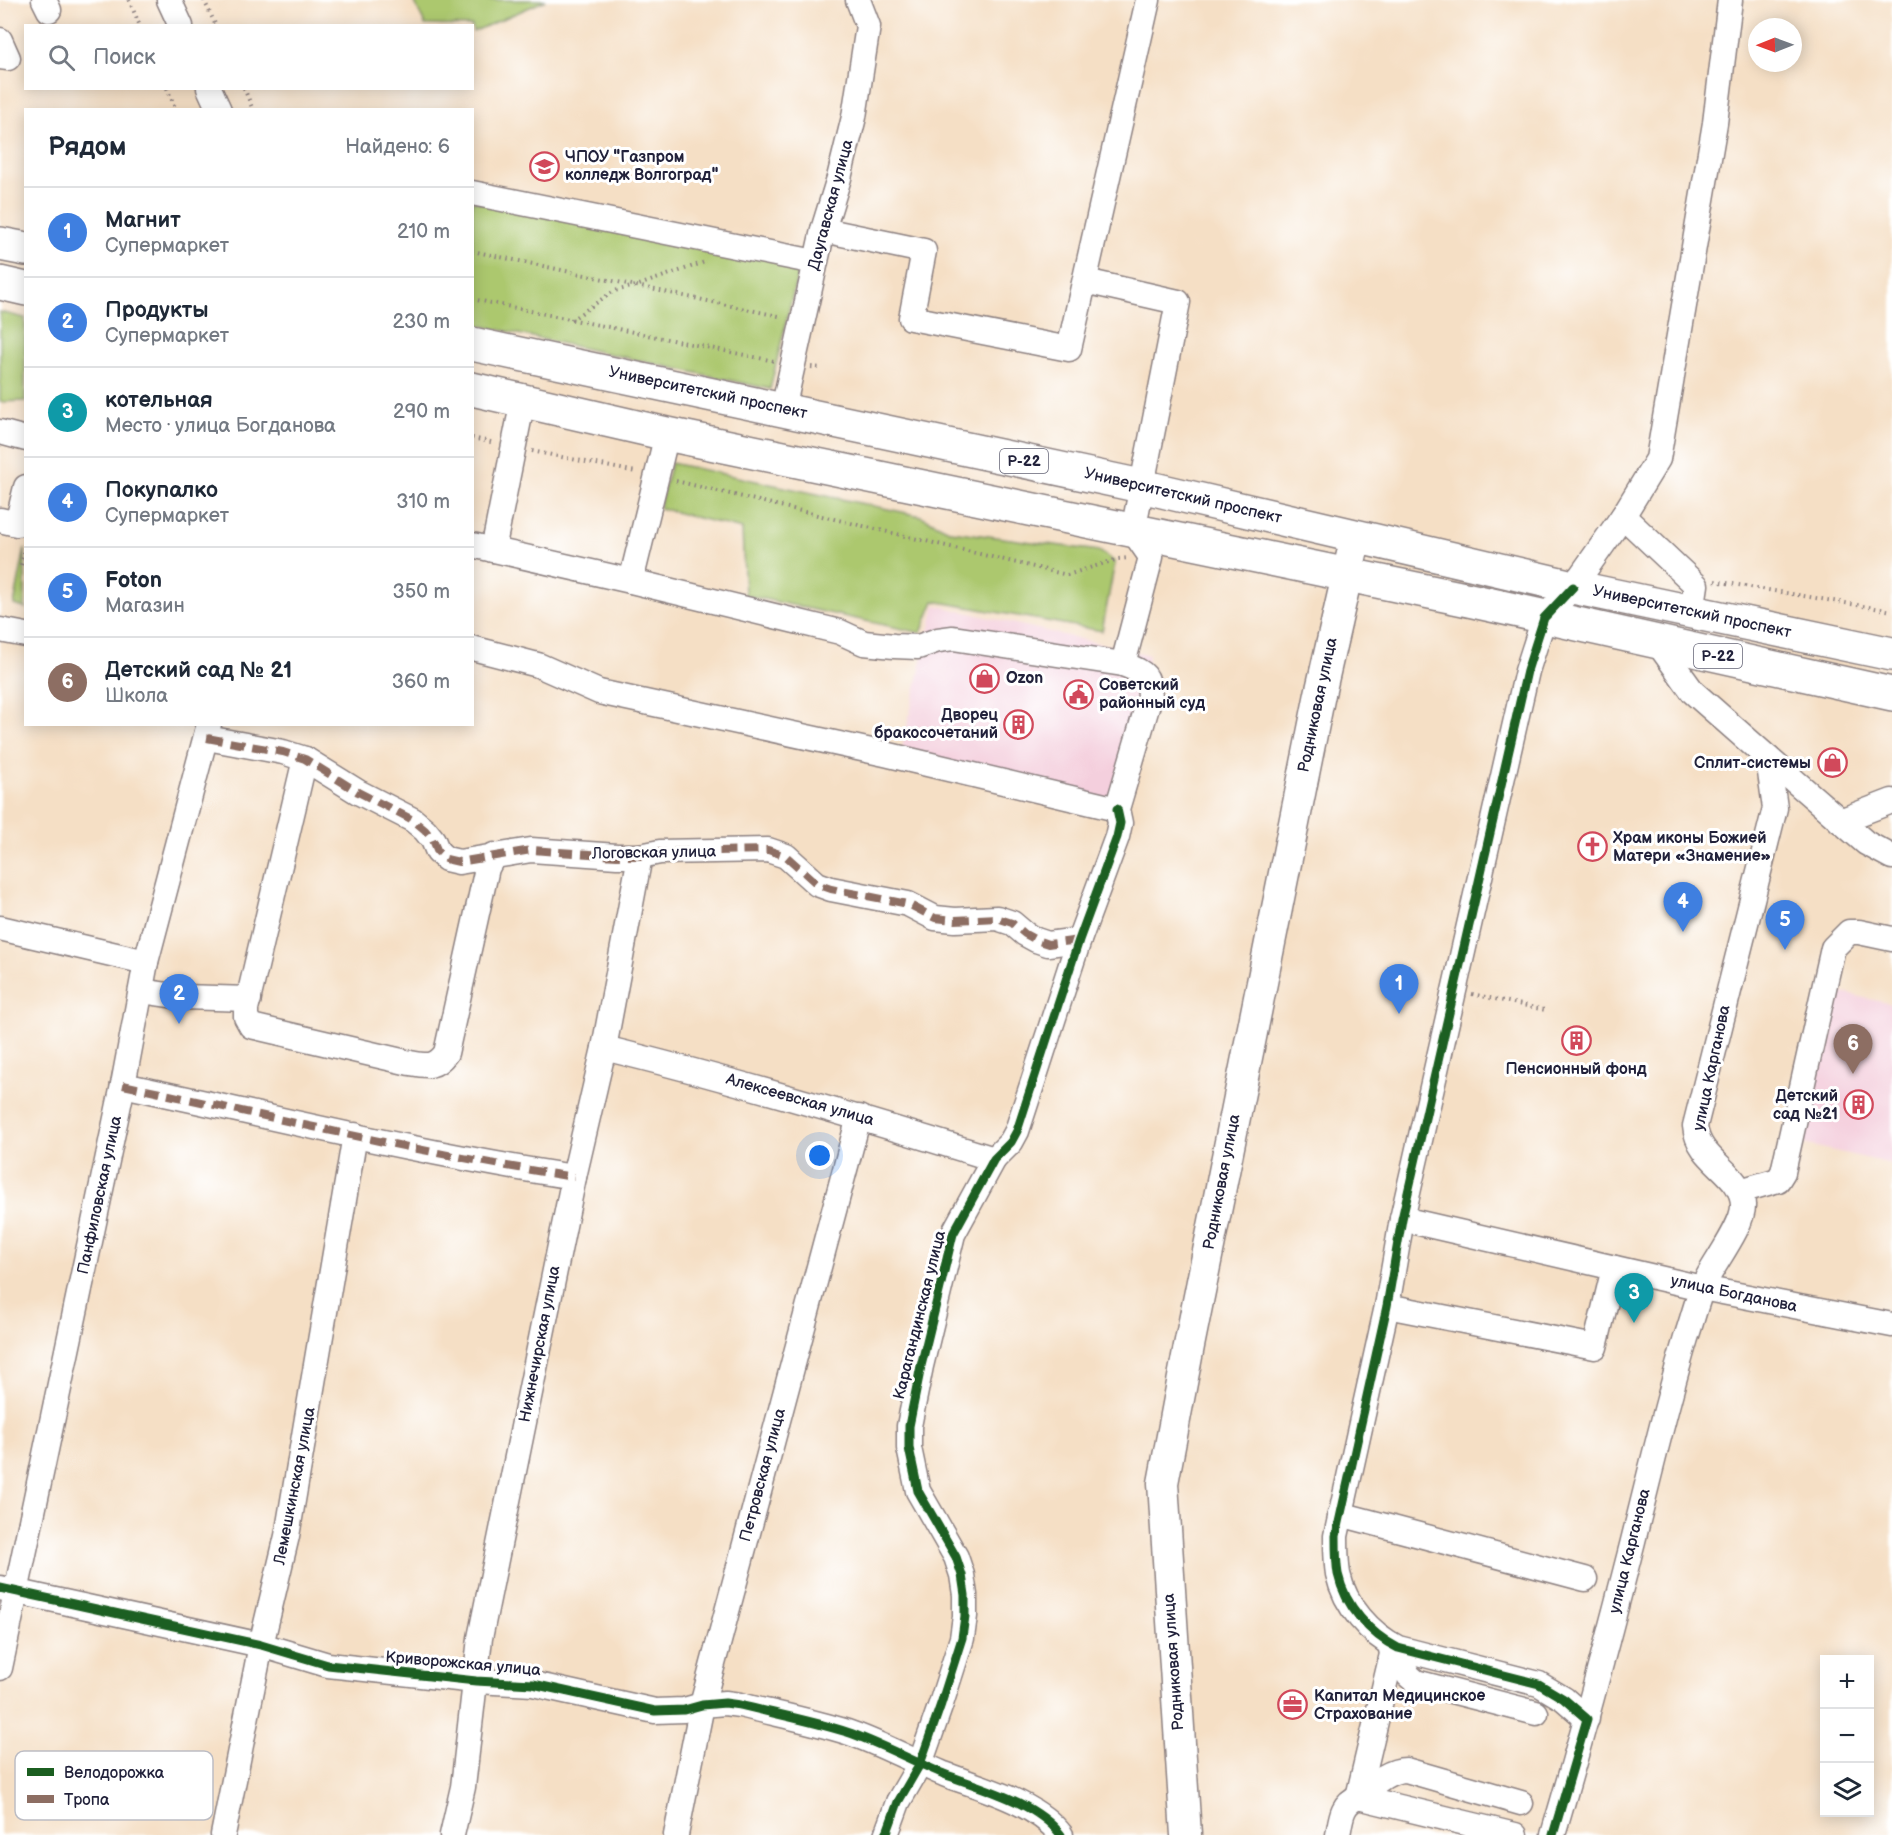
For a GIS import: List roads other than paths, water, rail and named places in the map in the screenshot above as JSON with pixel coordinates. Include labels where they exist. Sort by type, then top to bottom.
[{"type":"highway","points":[[0,243],[24,249]]},
{"type":"highway","points":[[0,283],[24,289]]},
{"type":"highway","name":"Университетский проспект","points":[[474,344],[1141,486],[1573,587],[1892,654]]},
{"type":"highway","name":"Р-22","points":[[474,389],[1142,544],[1347,575],[1892,694]]},
{"type":"main road","name":"Родниковая улица","points":[[1186,1835],[1163,1483],[1317,705],[1356,536]]},
{"type":"street","points":[[169,0],[180,24]]},
{"type":"street","name":"Даугавская улица","points":[[783,409],[815,262],[839,178],[856,106],[868,26],[858,0]]},
{"type":"street","points":[[823,230],[924,251],[910,318],[1069,349],[1148,0]]},
{"type":"street","points":[[1553,1835],[1587,1719],[1563,1699],[1539,1684],[1398,1648],[1370,1630],[1344,1592],[1338,1574],[1336,1536],[1387,1306],[1402,1218],[1524,683],[1544,618],[1573,587],[1623,516],[1658,459],[1715,123],[1730,0]]},
{"type":"street","points":[[0,40],[8,58],[0,57]]},
{"type":"street","points":[[210,90],[218,108]]},
{"type":"street","points":[[474,193],[815,262]]},
{"type":"street","points":[[523,400],[514,447],[483,548],[632,581],[840,632],[864,643],[918,647],[953,638],[1123,664],[1142,544],[1141,486],[1178,302],[1085,281]]},
{"type":"street","points":[[0,432],[24,438]]},
{"type":"street","points":[[632,581],[667,434]]},
{"type":"street","points":[[0,520],[16,524],[24,494]]},
{"type":"street","points":[[1623,516],[1696,585],[1692,612]]},
{"type":"street","points":[[0,630],[24,635]]},
{"type":"street","points":[[1658,642],[1693,692],[1866,843],[1892,857]]},
{"type":"street","points":[[474,649],[538,665],[599,692],[885,754],[1117,809]]},
{"type":"street","name":"Карагандинская улица","points":[[886,1835],[898,1802],[920,1764],[962,1638],[965,1616],[962,1575],[956,1557],[918,1491],[909,1448],[909,1426],[921,1366],[953,1234],[994,1159],[1011,1142],[1017,1131],[1079,940],[1117,837],[1120,823],[1117,809],[1150,697],[1148,679],[1142,672],[1123,664]]},
{"type":"street","name":"Логовская улица","points":[[208,731],[305,759],[358,792],[413,820],[425,830],[433,840],[438,852],[446,859],[459,862],[531,850],[617,856],[640,856],[660,852],[768,850],[786,856],[818,884],[831,889],[908,904],[935,918],[955,920],[997,918],[1012,923],[1036,940],[1048,944],[1079,940]]},
{"type":"street","name":"Панфиловская улица","points":[[0,1668],[8,1590],[123,1085],[147,962],[208,731]]},
{"type":"street","name":"улица Карганова","points":[[1587,1719],[1666,1408],[1702,1288],[1739,1222],[1744,1207],[1740,1191],[1735,1183],[1701,1147],[1696,1138],[1695,1126],[1775,808],[1767,758]]},
{"type":"street","points":[[305,759],[249,999],[246,1017],[251,1026],[410,1063],[428,1066],[440,1062],[446,1053],[487,868],[494,855]]},
{"type":"street","points":[[1840,821],[1892,801]]},
{"type":"street","name":"Нижнечирская улица","points":[[452,1835],[463,1787],[480,1638],[574,1177],[604,1048],[640,856]]},
{"type":"street","points":[[0,928],[147,962]]},
{"type":"street","points":[[1740,1191],[1778,1180],[1783,1172],[1833,948],[1849,932],[1892,939]]},
{"type":"street","points":[[141,991],[182,997],[249,999]]},
{"type":"street","name":"Алексеевская улица","points":[[604,1048],[683,1067],[859,1117],[994,1159]]},
{"type":"street","points":[[123,1085],[355,1135],[574,1177]]},
{"type":"street","name":"Петровская улица","points":[[676,1835],[702,1705],[859,1117]]},
{"type":"street","name":"Лемешкинская улица","points":[[223,1835],[261,1645],[287,1536],[355,1135]]},
{"type":"street","name":"улица Богданова","points":[[1402,1218],[1702,1288],[1892,1325]]},
{"type":"street","points":[[1387,1306],[1596,1347],[1614,1268]]},
{"type":"street","points":[[1340,1514],[1585,1579]]},
{"type":"street","name":"Криворожская улица","points":[[8,1590],[261,1645],[328,1665],[476,1681],[533,1684],[655,1711],[684,1710],[702,1705],[725,1703],[740,1705],[849,1733],[1032,1810],[1060,1835]]},
{"type":"street","points":[[1390,1644],[1409,1676],[1416,1682],[1536,1713]]},
{"type":"street","points":[[1358,1797],[1392,1654],[1390,1644]]},
{"type":"street","points":[[1338,1835],[1344,1807],[1350,1800],[1358,1797],[1386,1774],[1398,1770],[1406,1770],[1521,1803]]},
{"type":"street","points":[[1358,1797],[1515,1835]]},
{"type":"place","name":"ЧПОУ \"Газпром колледж Волгоград\"","points":[[544,166]]},
{"type":"place","name":"Ozon","points":[[985,678]]},
{"type":"place","name":"Советский районный суд","points":[[1078,694]]},
{"type":"place","name":"Дворец бракосочетаний","points":[[1019,724]]},
{"type":"place","name":"Сплит-системы","points":[[1832,763]]},
{"type":"place","name":"Храм иконы Божией Матери «Знамение»","points":[[1592,847]]},
{"type":"place","name":"Покупалко","points":[[1683,932]]},
{"type":"place","name":"Foton","points":[[1785,950]]},
{"type":"place","name":"Магнит","points":[[1399,1014]]},
{"type":"place","name":"Продукты","points":[[179,1024]]},
{"type":"place","name":"Пенсионный фонд","points":[[1576,1041]]},
{"type":"place","name":"Детский сад № 21","points":[[1853,1074]]},
{"type":"place","name":"Детский сад №21","points":[[1859,1105]]},
{"type":"place","name":"котельная","points":[[1634,1323]]},
{"type":"place","name":"Капитал Медицинское Страхование","points":[[1293,1705]]}]
